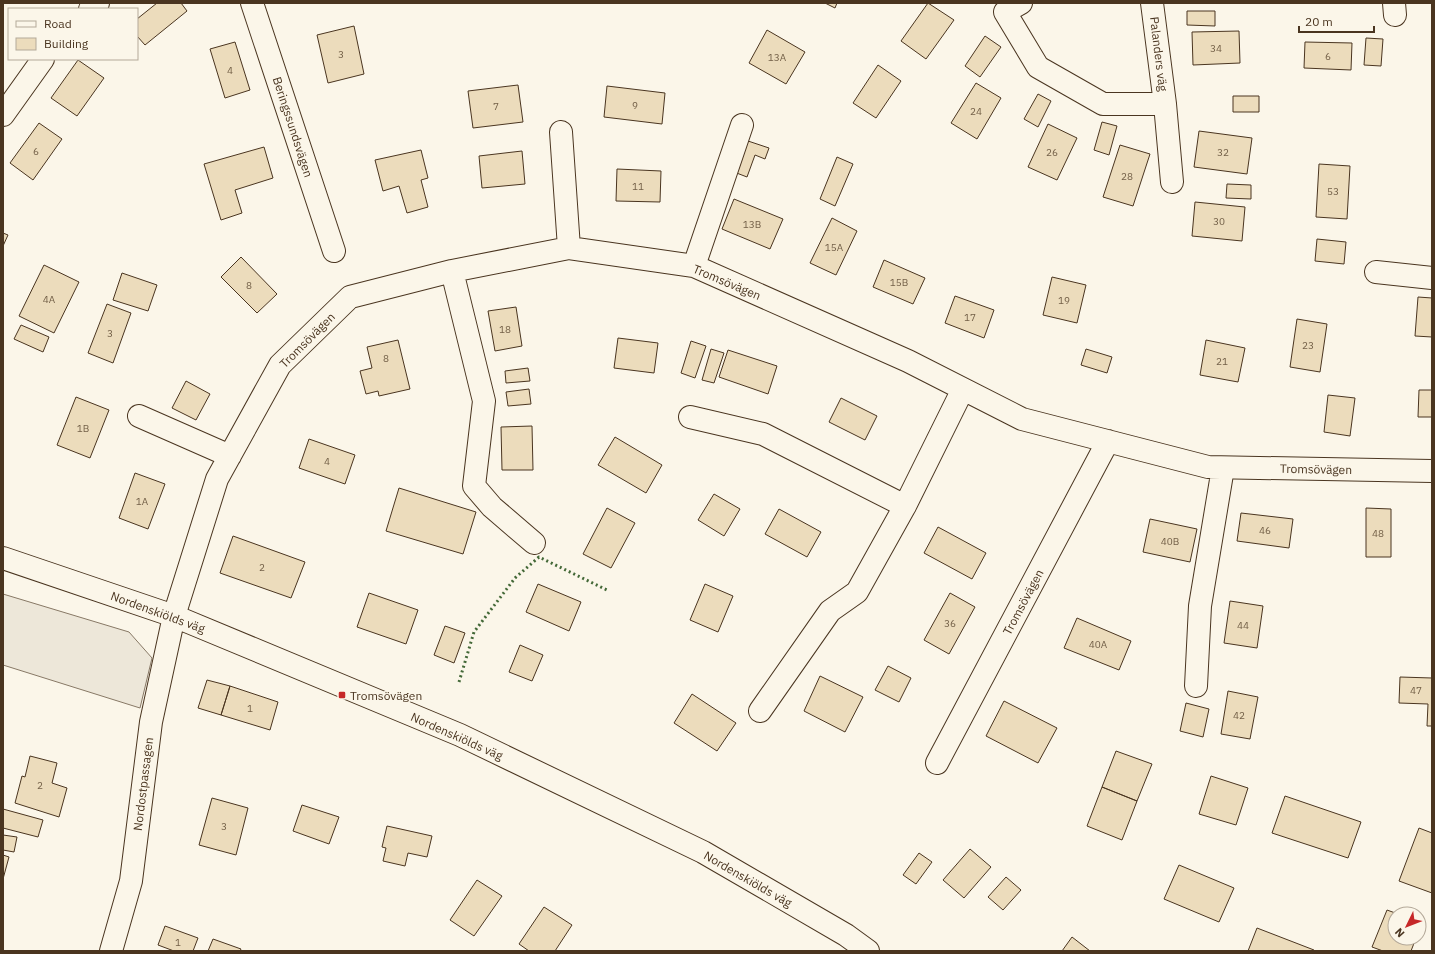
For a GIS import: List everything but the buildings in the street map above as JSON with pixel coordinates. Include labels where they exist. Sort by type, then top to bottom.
[{"type":"street","name":"Beringssundsvägen","points":[[252,3],[334,251]]},
{"type":"street","name":"Palanders väg","points":[[1152,3],[1165,104],[1172,182]]},
{"type":"street","name":"Palanders väg","points":[[1006,6],[1038,67],[1103,104],[1165,104]]},
{"type":"street","points":[[3,115],[42,60]]},
{"type":"street","points":[[694,266],[742,125]]},
{"type":"street","points":[[561,132],[569,248]]},
{"type":"street","name":"Tromsövägen","points":[[174,616],[217,479],[280,365],[350,297],[452,271],[569,248],[694,266],[908,362],[1022,419],[1208,467],[1432,471]]},
{"type":"street","points":[[452,271],[484,401],[474,486],[492,507],[534,543]]},
{"type":"street","points":[[1376,272],[1432,278]]},
{"type":"street","points":[[760,711],[830,611],[857,592],[905,506],[963,389]]},
{"type":"street","points":[[139,416],[230,456]]},
{"type":"street","points":[[690,417],[763,434],[905,506]]},
{"type":"street","name":"Tromsövägen","points":[[937,763],[1108,441]]},
{"type":"street","points":[[1196,686],[1200,606],[1223,468]]},
{"type":"street","name":"Nordenskiölds väg","points":[[3,558],[174,616],[460,735],[696,849],[846,935],[868,951]]},
{"type":"street","name":"Nordostpassagen","points":[[111,951],[131,881],[151,722],[174,616]]},
{"type":"shaded area","points":[[3,594],[129,632],[152,658],[140,708],[3,665]]},
{"type":"hedge","points":[[459,682],[474,632],[515,578],[539,557],[609,591]]},
{"type":"place","name":"Tromsövägen","points":[[342,695]]}]
